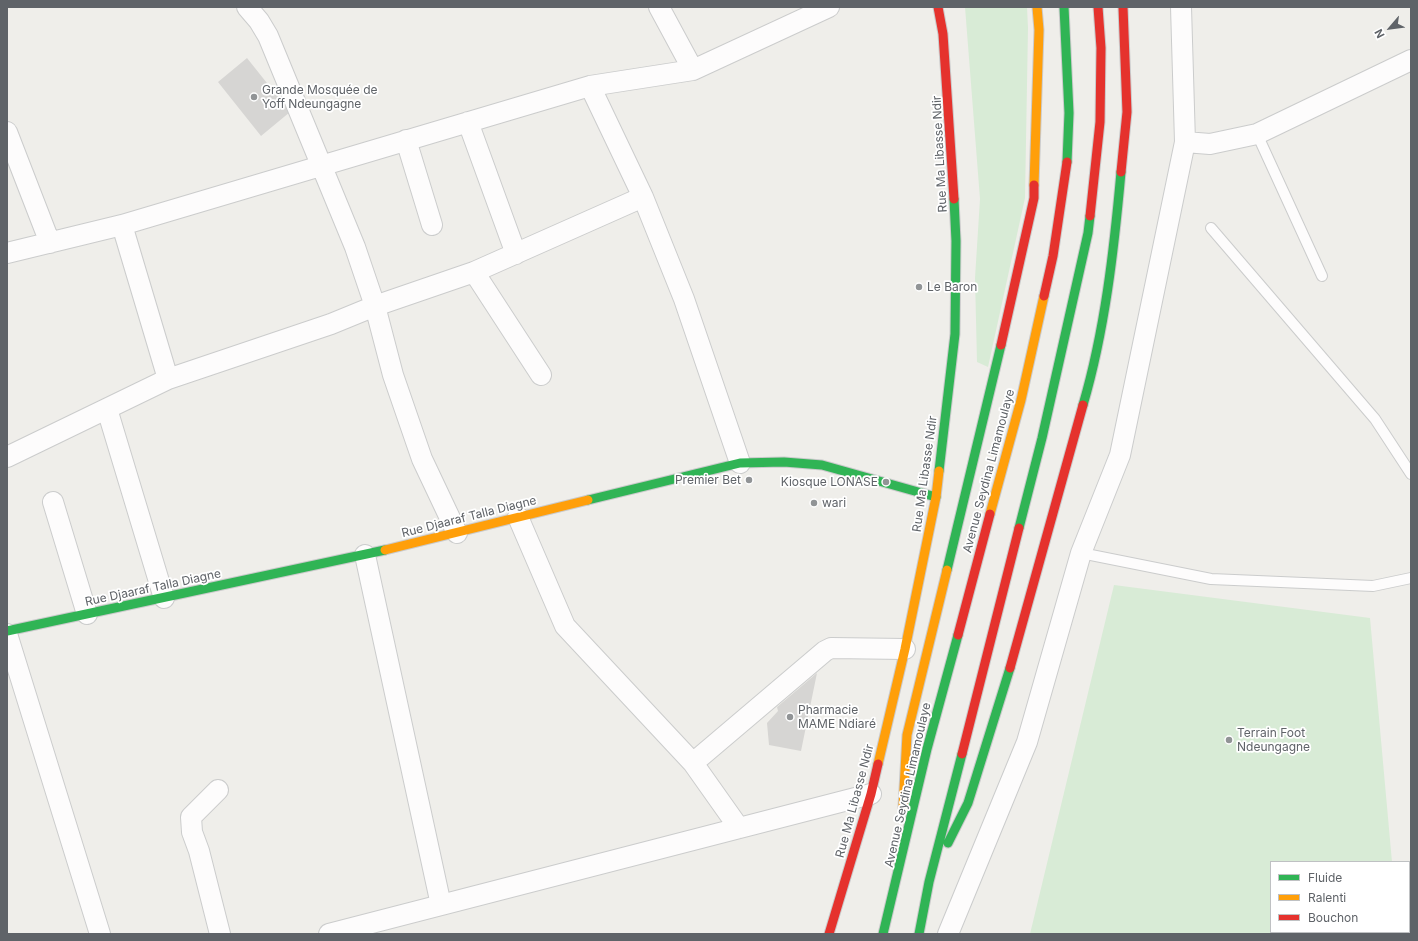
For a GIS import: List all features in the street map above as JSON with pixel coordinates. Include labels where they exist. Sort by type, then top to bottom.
[{"type":"main road","name":"Rue Ma Libasse Ndir","points":[[829,934],[870,794],[905,649],[936,497],[955,334],[956,241],[948,88],[943,34],[938,7]]},
{"type":"main road","points":[[899,871],[907,735],[998,360],[1034,198],[1038,30],[1037,7]]},
{"type":"main road","name":"Avenue Seydina Limamoulaye","points":[[883,934],[927,749],[1021,400],[1053,256],[1066,173],[1068,113],[1067,45],[1064,7]]},
{"type":"main road","points":[[919,934],[929,882],[1042,438],[1088,233],[1100,122],[1101,48],[1098,7]]},
{"type":"main road","points":[[929,882],[968,803],[1005,686],[1096,360],[1116,227],[1128,112],[1123,7]]},
{"type":"main road","name":"Rue Djaaraf Talla Diagne","points":[[7,631],[364,555],[740,463],[784,462],[822,465],[936,497]]},
{"type":"street","points":[[246,7],[259,21],[268,36],[355,247],[375,306],[393,375],[422,459],[457,533]]},
{"type":"street","points":[[659,7],[694,70]]},
{"type":"street","points":[[7,253],[122,225],[590,86],[694,70],[829,7]]},
{"type":"street","points":[[948,934],[1027,742],[1082,554],[1120,455],[1184,142],[1181,7]]},
{"type":"street","points":[[1184,142],[1210,144],[1257,134],[1411,60]]},
{"type":"street","points":[[590,86],[643,197],[684,299],[740,463]]},
{"type":"street","points":[[468,122],[516,254]]},
{"type":"street","points":[[7,132],[50,243]]},
{"type":"street","points":[[406,140],[432,224]]},
{"type":"street","points":[[7,456],[168,379],[331,324],[375,306],[474,272],[643,197]]},
{"type":"street","points":[[122,225],[168,379]]},
{"type":"street","points":[[474,272],[542,375]]},
{"type":"street","points":[[107,409],[164,598]]},
{"type":"street","points":[[53,502],[87,614]]},
{"type":"street","points":[[518,517],[566,626],[693,763],[739,828]]},
{"type":"street","points":[[364,555],[441,905]]},
{"type":"street","points":[[7,634],[100,934]]},
{"type":"street","points":[[693,763],[825,651],[831,648],[905,649]]},
{"type":"street","points":[[218,790],[191,817],[192,832],[199,851],[220,934]]},
{"type":"street","points":[[329,934],[377,928],[441,905],[870,794]]},
{"type":"lane","points":[[1257,134],[1322,276]]},
{"type":"lane","points":[[1211,228],[1375,420],[1411,474]]},
{"type":"lane","points":[[1082,554],[1211,579],[1373,586],[1411,578]]},
{"type":"green space","points":[[965,7],[1027,7],[1028,28],[1025,198],[988,367],[977,362],[975,278],[980,199]]},
{"type":"green space","name":"Terrain Foot Ndeungagne","points":[[1114,585],[1370,618],[1392,861],[1270,861],[1270,933],[1398,934],[1030,934]]},
{"type":"building","name":"Grande Mosquée de Yoff Ndeungagne","points":[[247,58],[290,112],[261,136],[218,82]]},
{"type":"building","name":"Pharmacie MAME Ndiaré","points":[[817,673],[801,751],[769,745],[767,723],[778,711],[777,707]]},
{"type":"traffic: fast","points":[[1064,7],[1069,113],[1067,162]]},
{"type":"traffic: fast","points":[[1083,405],[1091,377],[1108,290],[1121,172]]},
{"type":"traffic: fast","points":[[939,471],[955,334],[956,241],[954,199]]},
{"type":"traffic: fast","points":[[1019,528],[1042,438],[1088,233],[1090,216]]},
{"type":"traffic: fast","points":[[947,570],[1001,345]]},
{"type":"traffic: fast","points":[[588,500],[740,463],[784,462],[822,465],[936,497]]},
{"type":"traffic: fast","points":[[7,631],[385,550]]},
{"type":"traffic: fast","points":[[883,934],[927,749],[958,635]]},
{"type":"traffic: fast","points":[[948,843],[968,803],[1010,668]]},
{"type":"traffic: fast","points":[[919,934],[929,882],[962,754]]},
{"type":"traffic: slow","points":[[1034,185],[1039,30],[1037,7]]},
{"type":"traffic: slow","points":[[990,514],[1021,400],[1044,296]]},
{"type":"traffic: slow","points":[[878,764],[905,649],[936,497],[939,471]]},
{"type":"traffic: slow","points":[[385,550],[588,500]]},
{"type":"traffic: slow","points":[[903,807],[907,735],[947,570]]},
{"type":"traffic: jam","points":[[938,7],[943,34],[954,199]]},
{"type":"traffic: jam","points":[[1090,216],[1100,122],[1101,48],[1098,7]]},
{"type":"traffic: jam","points":[[1121,172],[1127,112],[1123,7]]},
{"type":"traffic: jam","points":[[1044,296],[1053,256],[1067,162]]},
{"type":"traffic: jam","points":[[1001,345],[1034,198],[1034,185]]},
{"type":"traffic: jam","points":[[1010,668],[1083,405]]},
{"type":"traffic: jam","points":[[958,635],[990,514]]},
{"type":"traffic: jam","points":[[962,754],[1019,528]]},
{"type":"traffic: jam","points":[[829,934],[871,794],[878,764]]},
{"type":"place","name":"Grande Mosquée de Yoff Ndeungagne","points":[[254,97]]},
{"type":"place","name":"Le Baron","points":[[919,287]]},
{"type":"place","name":"Premier Bet","points":[[749,480]]},
{"type":"place","name":"Kiosque LONASE","points":[[886,482]]},
{"type":"place","name":"wari","points":[[814,503]]},
{"type":"place","name":"Pharmacie MAME Ndiaré","points":[[790,717]]},
{"type":"place","name":"Terrain Foot Ndeungagne","points":[[1229,740]]}]
